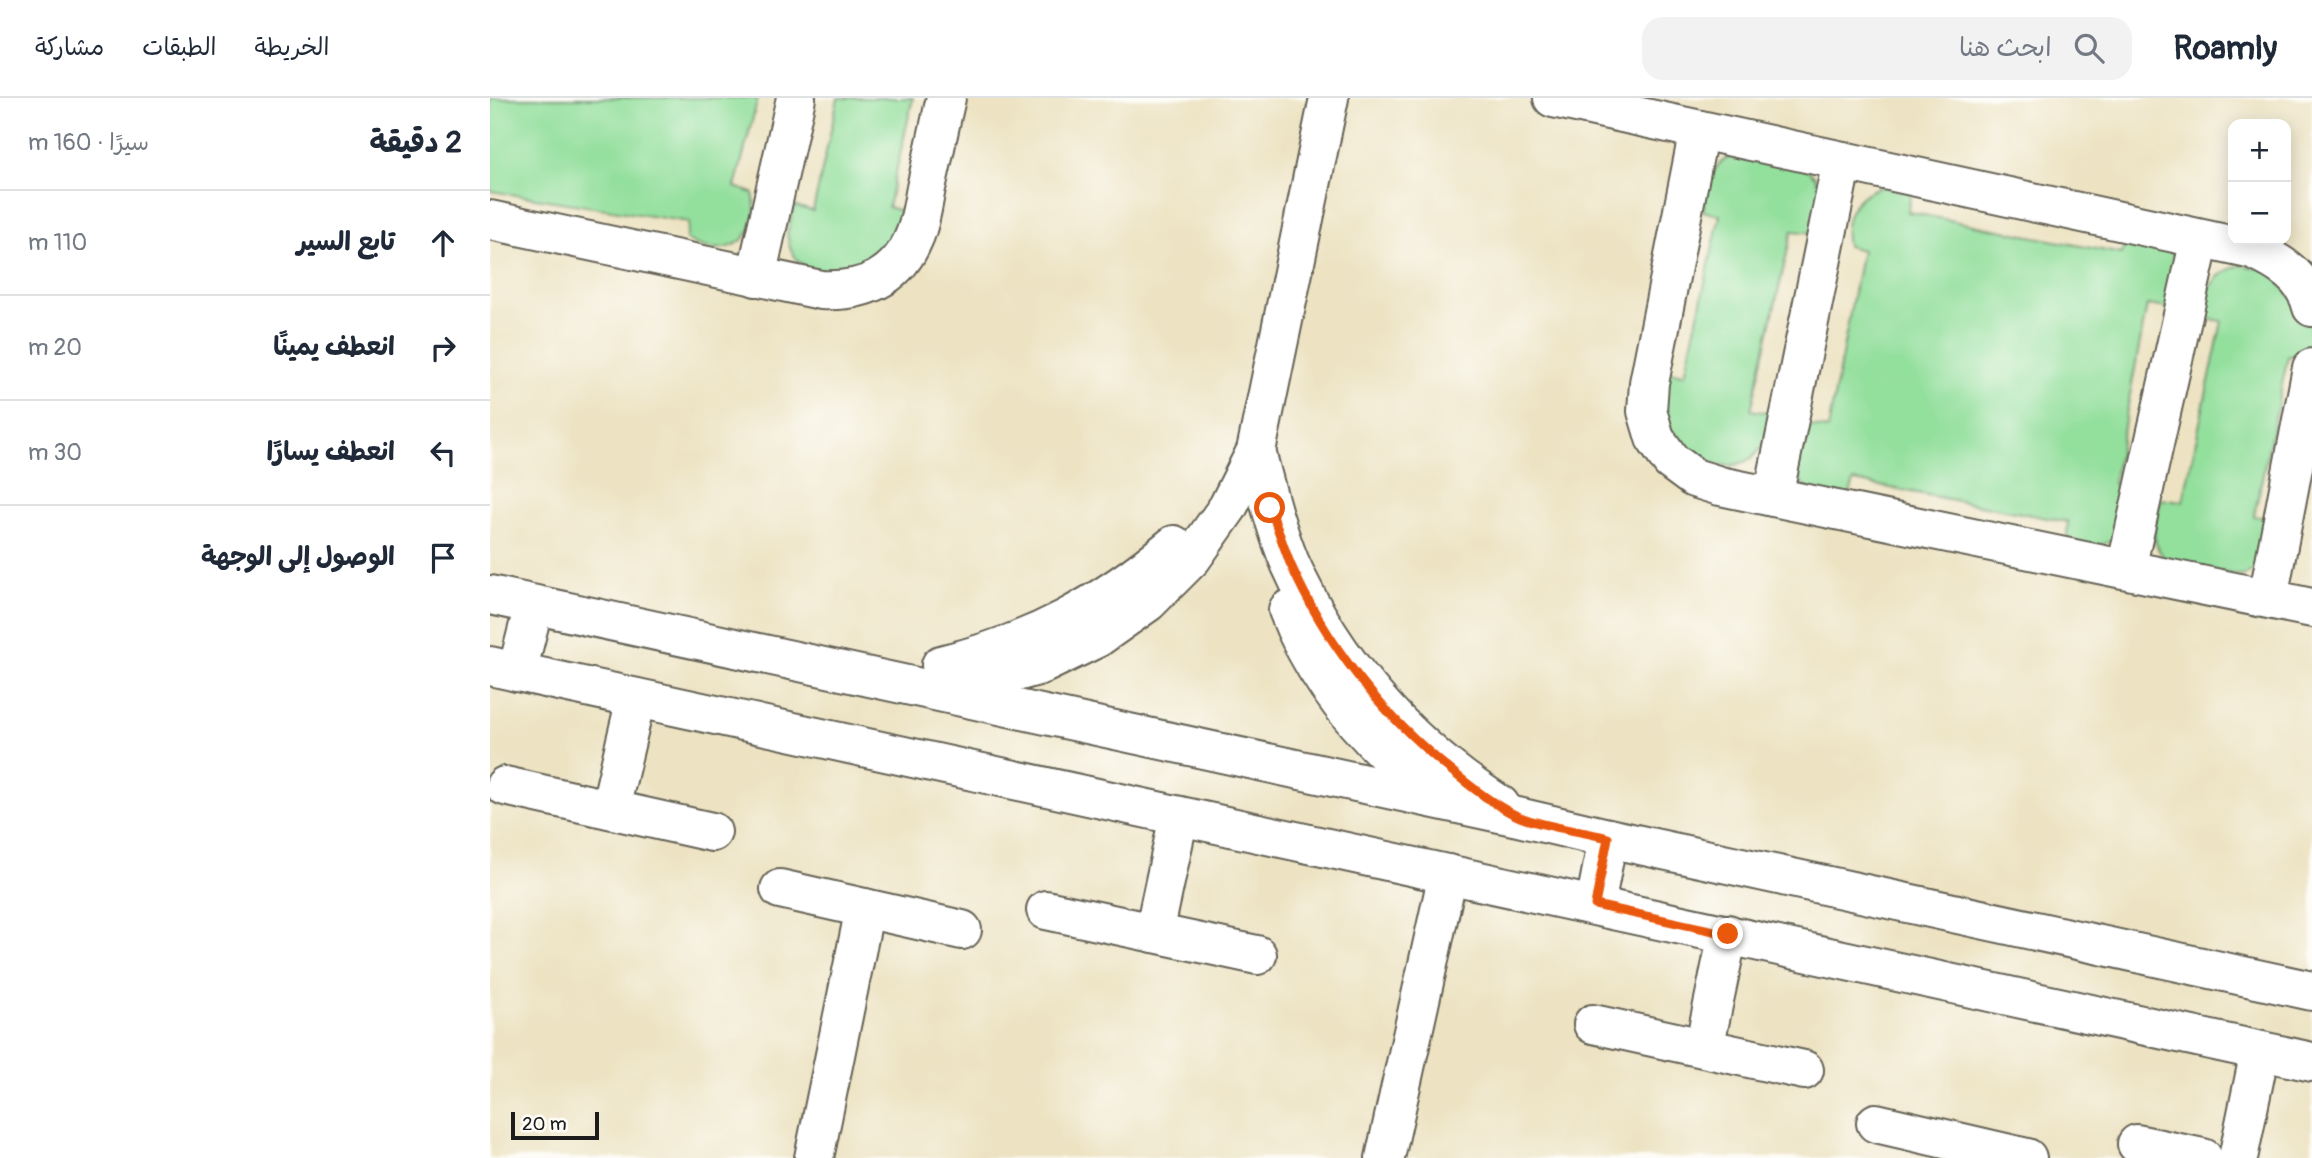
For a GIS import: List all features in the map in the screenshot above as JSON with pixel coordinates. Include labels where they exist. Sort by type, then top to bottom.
[{"type":"street","points":[[756,277],[796,98]]},
{"type":"street","points":[[490,220],[821,290],[844,291],[868,285],[889,273],[905,256],[916,234],[946,98]]},
{"type":"street","points":[[920,689],[981,682],[1041,664],[1097,638],[1148,602],[1192,558],[1228,508],[1256,451],[1329,98]]},
{"type":"street","points":[[1553,98],[2253,250],[2277,261],[2297,278],[2312,307]]},
{"type":"street","points":[[1699,130],[1649,383],[1647,411],[1655,438],[1671,461],[1693,478],[1720,486],[2312,608]]},
{"type":"street","points":[[1773,497],[1842,161]]},
{"type":"street","points":[[2126,569],[2200,239]]},
{"type":"street","points":[[2268,598],[2312,368]]},
{"type":"street","points":[[863,677],[921,670],[978,656],[1033,636],[1085,610],[1135,578],[1180,540],[1221,498],[1256,451]]},
{"type":"street","points":[[1256,451],[1261,511],[1273,569],[1293,625],[1322,677],[1358,724],[1399,766],[1447,802]]},
{"type":"street","points":[[1256,451],[1270,508],[1290,562],[1316,614],[1347,663],[1383,709],[1424,749],[1470,785],[1518,817]]},
{"type":"street","points":[[490,595],[2312,991]]},
{"type":"street","points":[[534,605],[504,669],[2312,1062]]},
{"type":"street","points":[[610,809],[636,698]]},
{"type":"street","points":[[505,786],[712,832]]},
{"type":"street","points":[[1154,933],[1180,816]]},
{"type":"street","points":[[1595,905],[1608,838]]},
{"type":"street","points":[[1385,1158],[1448,874]]},
{"type":"street","points":[[780,889],[962,930]]},
{"type":"street","points":[[814,1158],[865,908]]},
{"type":"street","points":[[1046,910],[1257,955]]},
{"type":"street","points":[[1704,1048],[1728,934]]},
{"type":"street","points":[[1592,1024],[1804,1070]]},
{"type":"street","points":[[2238,1158],[2260,1051]]},
{"type":"street","points":[[1876,1123],[1956,1150],[2027,1158]]},
{"type":"street","points":[[2137,1144],[2203,1158]]},
{"type":"green space","points":[[490,98],[758,98],[735,187],[753,193],[753,223],[739,242],[715,249],[686,239],[689,222],[490,191]]},
{"type":"green space","points":[[838,98],[913,98],[888,207],[905,212],[891,251],[856,274],[808,269],[797,260],[790,248],[787,234],[794,206],[813,211]]},
{"type":"green space","points":[[1732,156],[1807,169],[1820,187],[1814,233],[1792,231],[1751,410],[1770,413],[1765,442],[1751,458],[1737,464],[1722,465],[1692,454],[1680,443],[1670,429],[1664,399],[1667,371],[1685,374],[1720,215],[1703,211],[1708,186],[1718,165]]},
{"type":"green space","points":[[1884,186],[1911,193],[1908,212],[2122,254],[2126,236],[2166,245],[2175,256],[2180,269],[2167,308],[2147,305],[2113,484],[2129,489],[2117,538],[2104,544],[2086,545],[2067,537],[2068,522],[1854,481],[1849,497],[1820,493],[1804,485],[1799,478],[1796,460],[1801,441],[1809,426],[1828,429],[1862,250],[1847,246],[1848,216],[1852,207],[1865,194]]},
{"type":"green space","points":[[2241,265],[2269,270],[2309,317],[2311,338],[2306,359],[2288,356],[2254,516],[2272,519],[2259,566],[2243,576],[2168,562],[2157,547],[2154,532],[2161,499],[2183,501],[2222,321],[2203,318],[2209,291],[2223,273]]},
{"type":"route","points":[[1270,508],[1290,562],[1316,614],[1347,663],[1383,709],[1424,749],[1470,785],[1518,817],[1608,838],[1595,905],[1728,934]]}]
